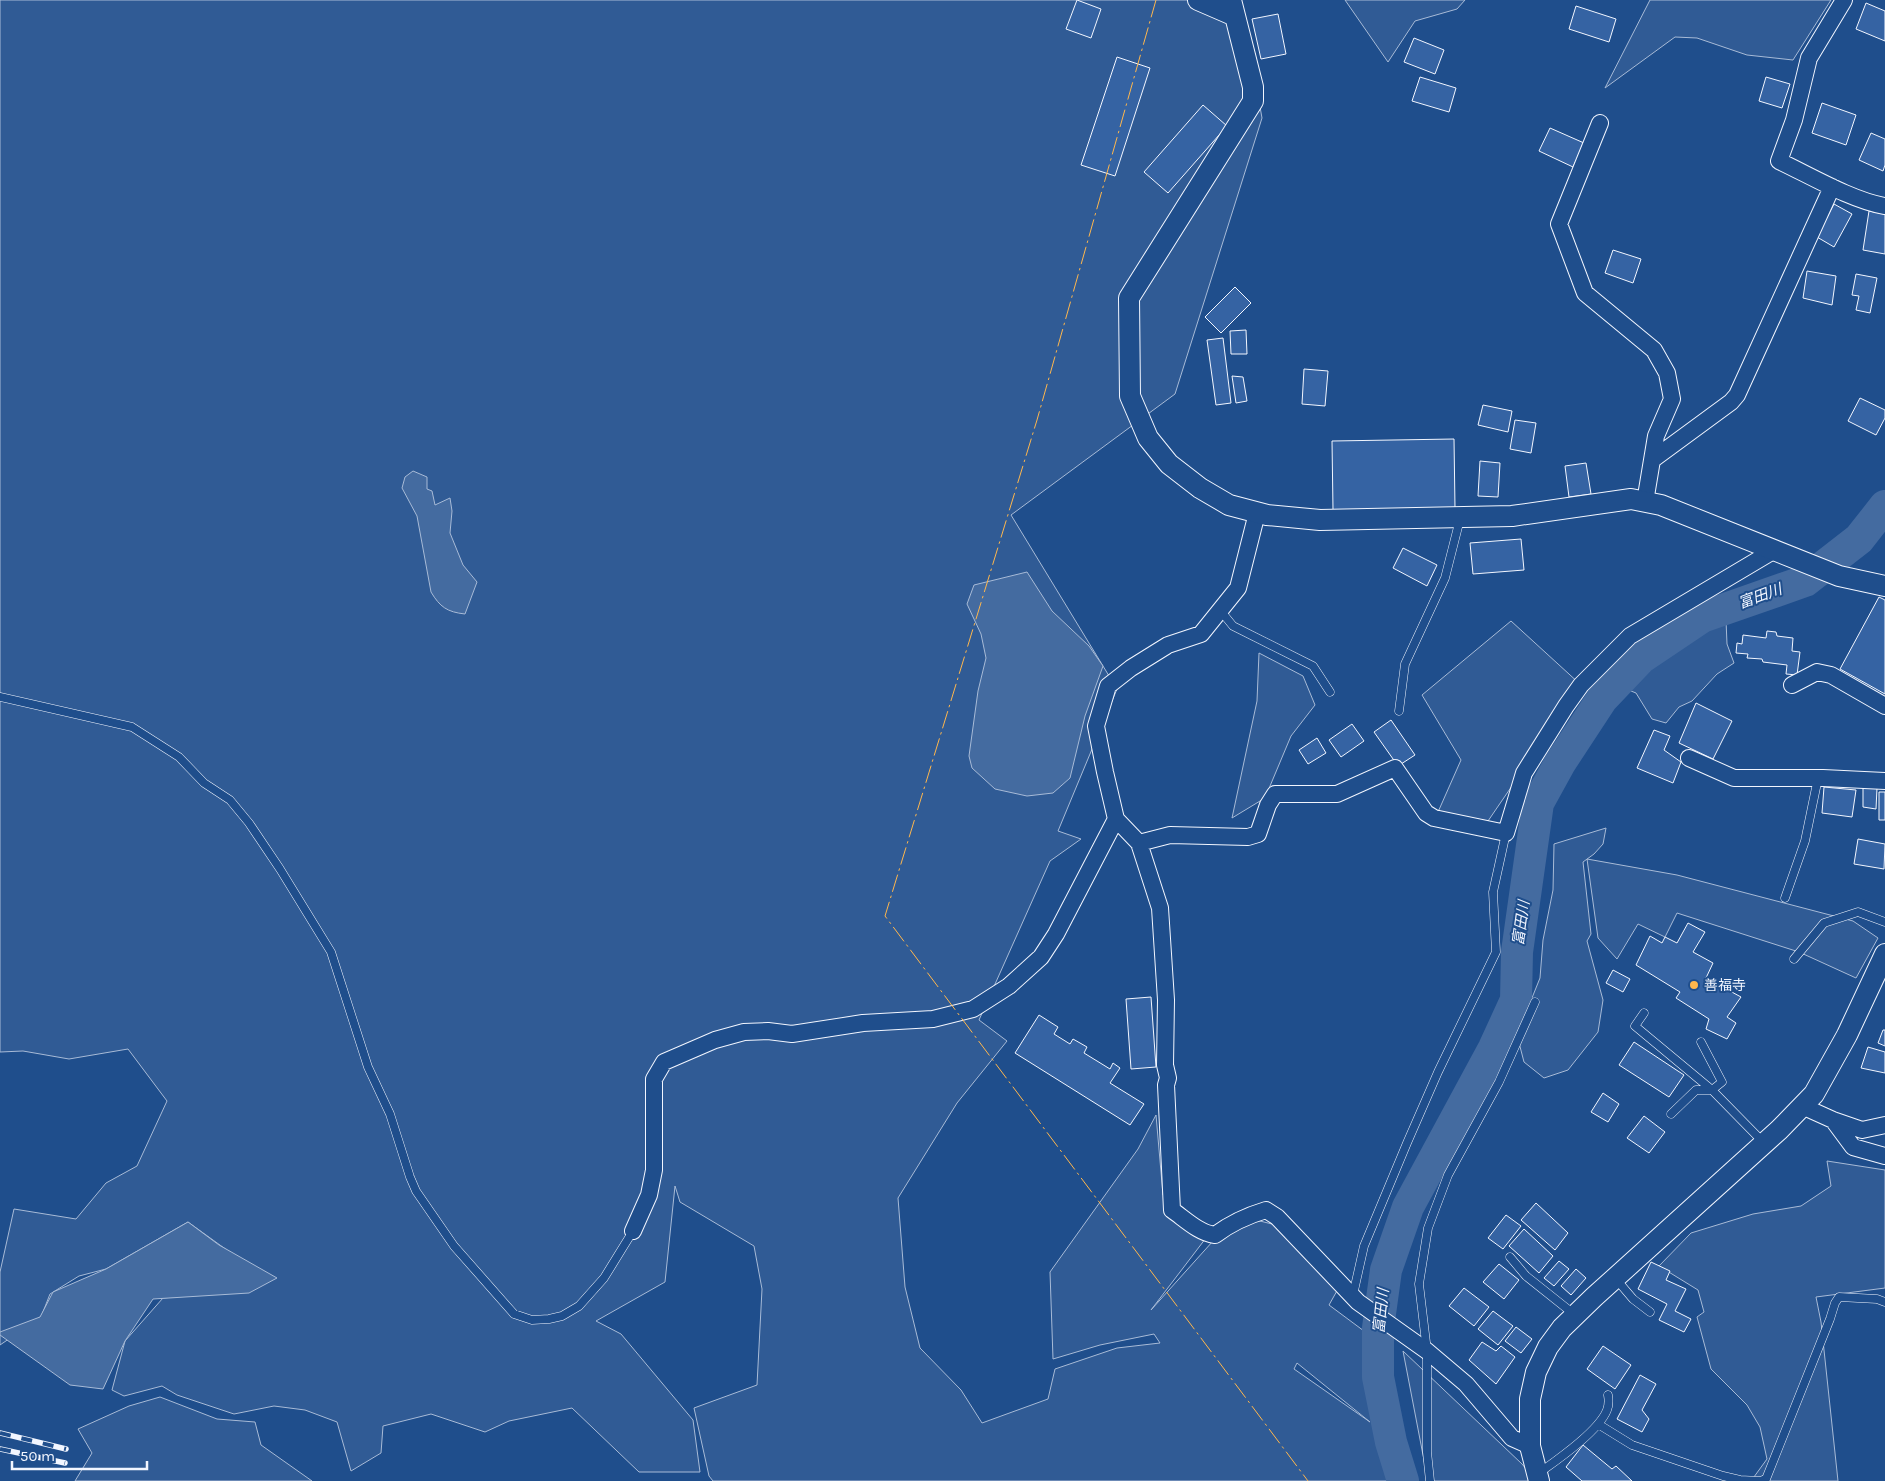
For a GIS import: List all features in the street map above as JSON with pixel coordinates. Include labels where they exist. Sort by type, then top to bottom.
[{"type":"street","points":[[1198,0],[1233,8],[1253,87],[1253,101],[1129,298],[1130,396],[1148,438],[1169,464],[1200,488],[1229,505],[1267,516],[1320,520],[1512,516],[1631,499],[1661,505],[1839,576],[1885,586]]},
{"type":"street","points":[[1844,0],[1809,58],[1794,120],[1779,161],[1832,187],[1876,205],[1885,206]]},
{"type":"street","points":[[1600,123],[1559,224],[1585,293],[1654,350],[1667,373],[1672,399],[1656,436],[1645,502]]},
{"type":"street","points":[[1652,460],[1731,402],[1737,395],[1832,187]]},
{"type":"street","points":[[1257,513],[1238,588],[1201,634],[1168,645],[1131,668],[1108,686],[1096,726],[1104,772],[1116,819],[1139,843],[1160,908],[1166,1000],[1165,1065],[1168,1078],[1166,1085],[1172,1210],[1197,1228],[1215,1235],[1233,1222],[1266,1210],[1277,1217],[1355,1299],[1427,1351],[1466,1384],[1512,1438],[1530,1446]]},
{"type":"street","points":[[1139,843],[1170,835],[1248,837],[1258,834],[1268,805],[1275,794],[1337,794],[1395,768],[1426,813],[1434,818],[1506,833],[1524,773],[1581,685],[1630,636],[1774,551]]},
{"type":"street","points":[[1792,685],[1817,672],[1831,675],[1885,706]]},
{"type":"street","points":[[1689,758],[1734,778],[1818,778],[1885,781]]},
{"type":"street","points":[[633,1231],[649,1195],[654,1170],[654,1079],[664,1062],[715,1040],[744,1032],[768,1031],[792,1034],[863,1023],[933,1019],[973,1009],[1009,986],[1041,957],[1056,934],[1116,819]]},
{"type":"street","points":[[1538,1478],[1530,1446],[1530,1399],[1536,1372],[1548,1347],[1562,1328],[1575,1315],[1764,1143],[1814,1094],[1847,1035],[1885,954]]},
{"type":"street","points":[[1802,1106],[1862,1130],[1885,1125]]},
{"type":"street","points":[[1833,1120],[1854,1147],[1885,1156]]},
{"type":"lane","points":[[1399,711],[1405,664],[1445,578],[1460,517]]},
{"type":"lane","points":[[1220,610],[1233,626],[1313,666],[1330,692]]},
{"type":"lane","points":[[0,697],[132,727],[179,757],[204,783],[230,800],[280,869],[331,952],[368,1067],[390,1114],[416,1192],[454,1246],[514,1314],[532,1320],[549,1319],[562,1316],[579,1306],[604,1278],[633,1231]]},
{"type":"lane","points":[[1785,898],[1805,841],[1818,778]]},
{"type":"lane","points":[[1355,1299],[1364,1246],[1438,1072],[1496,952],[1493,892],[1506,833]]},
{"type":"lane","points":[[1794,959],[1824,923],[1858,912],[1885,922]]},
{"type":"lane","points":[[1430,1481],[1427,1452],[1427,1351],[1419,1284],[1428,1228],[1448,1175],[1499,1082],[1535,1002]]},
{"type":"lane","points":[[1644,1013],[1635,1026],[1712,1090],[1764,1143]]},
{"type":"lane","points":[[1671,1114],[1696,1090],[1712,1090],[1722,1082],[1701,1042]]},
{"type":"lane","points":[[1510,1257],[1526,1276],[1575,1315]]},
{"type":"lane","points":[[1615,1278],[1633,1299],[1650,1312]]},
{"type":"lane","points":[[1598,1424],[1632,1445],[1723,1476],[1740,1480],[1760,1481],[1766,1479],[1839,1296],[1885,1302]]},
{"type":"lane","points":[[1538,1478],[1598,1424],[1607,1412],[1608,1395]]},
{"type":"shaded area","points":[[0,0],[1241,0],[1262,118],[1175,394],[1011,515],[1117,689],[1058,831],[1081,839],[1050,861],[979,1020],[1007,1041],[957,1103],[898,1198],[905,1287],[920,1348],[961,1390],[982,1423],[1048,1399],[1055,1369],[1117,1348],[1160,1343],[1154,1334],[1100,1345],[1053,1359],[1050,1272],[1138,1149],[1156,1115],[1163,1195],[1189,1224],[1209,1234],[1151,1310],[1213,1241],[1244,1217],[1276,1225],[1338,1289],[1329,1305],[1364,1331],[1379,1429],[1398,1465],[1400,1481],[713,1481],[709,1476],[694,1408],[757,1385],[762,1289],[754,1246],[680,1202],[675,1186],[665,1282],[596,1321],[621,1334],[693,1420],[700,1472],[639,1472],[572,1408],[509,1421],[485,1432],[431,1414],[383,1426],[381,1453],[351,1471],[337,1422],[305,1410],[274,1406],[234,1414],[177,1395],[162,1386],[124,1396],[112,1390],[125,1341],[163,1298],[195,1295],[231,1253],[188,1222],[106,1269],[79,1276],[50,1294],[41,1317],[0,1345],[0,1272],[14,1209],[76,1219],[106,1183],[137,1166],[167,1101],[128,1049],[69,1059],[23,1051],[0,1052]],"holes":[[[1297,1363],[1370,1422],[1294,1369]]]},
{"type":"shaded area","points":[[1345,0],[1465,0],[1457,9],[1415,21],[1388,62]]},
{"type":"shaded area","points":[[1650,0],[1831,0],[1793,60],[1747,55],[1697,38],[1675,37],[1605,88]]},
{"type":"shaded area","points":[[413,471],[427,477],[427,489],[432,491],[435,505],[450,498],[452,511],[450,533],[463,565],[477,582],[465,614],[453,612],[445,608],[431,592],[417,516],[402,488],[405,477]]},
{"type":"shaded area","points":[[1027,572],[1052,611],[1089,646],[1103,666],[1085,716],[1070,778],[1053,793],[1027,796],[995,789],[972,768],[969,756],[978,691],[986,658],[981,634],[967,604],[974,585]]},
{"type":"shaded area","points":[[1711,618],[1726,620],[1727,644],[1734,663],[1717,674],[1692,701],[1679,707],[1666,723],[1652,719],[1636,693],[1626,689],[1653,660]]},
{"type":"shaded area","points":[[1511,621],[1581,685],[1488,821],[1438,812],[1461,760],[1422,695]]},
{"type":"shaded area","points":[[1259,653],[1303,676],[1315,705],[1291,736],[1265,798],[1232,818],[1257,701]]},
{"type":"shaded area","points":[[1606,828],[1603,844],[1583,862],[1591,934],[1587,941],[1603,1000],[1598,1032],[1568,1070],[1544,1078],[1524,1062],[1517,1035],[1540,978],[1543,940],[1553,890],[1554,844]]},
{"type":"shaded area","points":[[1587,859],[1677,875],[1853,921],[1878,938],[1856,978],[1799,952],[1677,913],[1665,937],[1638,924],[1617,959],[1598,938]]},
{"type":"shaded area","points":[[1827,1161],[1885,1170],[1885,1288],[1816,1297],[1821,1322],[1838,1481],[1751,1481],[1767,1459],[1760,1427],[1747,1405],[1711,1369],[1697,1317],[1704,1312],[1698,1290],[1659,1266],[1691,1233],[1753,1214],[1801,1206],[1831,1186]]},
{"type":"shaded area","points":[[188,1222],[219,1245],[277,1278],[249,1293],[153,1299],[125,1341],[103,1389],[70,1385],[0,1335],[0,1332],[40,1317],[53,1292],[106,1269]]},
{"type":"shaded area","points":[[1403,1351],[1522,1464],[1527,1470],[1530,1481],[1428,1481]]},
{"type":"shaded area","points":[[160,1397],[217,1419],[255,1422],[261,1445],[312,1481],[75,1481],[92,1453],[78,1429],[129,1406]]},
{"type":"building","points":[[1077,0],[1101,9],[1091,38],[1066,29]]},
{"type":"building","points":[[1866,3],[1885,11],[1885,41],[1856,29]]},
{"type":"building","points":[[1576,6],[1616,19],[1609,42],[1569,29]]},
{"type":"building","points":[[1278,14],[1286,54],[1261,59],[1252,19]]},
{"type":"building","points":[[1414,38],[1444,50],[1435,74],[1404,62]]},
{"type":"building","points":[[1117,57],[1150,68],[1115,176],[1081,165]]},
{"type":"building","points":[[1420,77],[1456,88],[1449,112],[1412,101]]},
{"type":"building","points":[[1766,77],[1790,84],[1782,108],[1759,101]]},
{"type":"building","points":[[1822,103],[1856,115],[1846,145],[1812,133]]},
{"type":"building","points":[[1203,105],[1227,126],[1168,193],[1144,172]]},
{"type":"building","points":[[1550,128],[1584,143],[1573,167],[1539,151]]},
{"type":"building","points":[[1871,133],[1885,139],[1885,165],[1883,171],[1859,160]]},
{"type":"building","points":[[1834,204],[1852,214],[1834,247],[1817,237]]},
{"type":"building","points":[[1869,211],[1885,214],[1885,254],[1863,250]]},
{"type":"building","points":[[1613,250],[1641,259],[1633,283],[1605,273]]},
{"type":"building","points":[[1807,271],[1836,276],[1832,305],[1803,298]]},
{"type":"building","points":[[1856,274],[1877,278],[1870,313],[1856,310],[1859,296],[1852,295]]},
{"type":"building","points":[[1235,287],[1251,303],[1221,333],[1205,317]]},
{"type":"building","points":[[1246,330],[1247,354],[1231,354],[1230,331]]},
{"type":"building","points":[[1223,338],[1231,403],[1216,405],[1207,340]]},
{"type":"building","points":[[1304,369],[1328,371],[1325,406],[1302,404]]},
{"type":"building","points":[[1232,376],[1243,377],[1247,401],[1236,403]]},
{"type":"building","points":[[1860,398],[1885,410],[1885,418],[1876,435],[1848,421]]},
{"type":"building","points":[[1483,405],[1512,411],[1508,432],[1478,425]]},
{"type":"building","points":[[1515,420],[1536,423],[1531,453],[1510,449]]},
{"type":"building","points":[[1454,439],[1455,508],[1333,510],[1332,441]]},
{"type":"building","points":[[1480,461],[1500,463],[1498,497],[1478,496]]},
{"type":"building","points":[[1586,463],[1591,494],[1569,497],[1565,466]]},
{"type":"building","points":[[1521,539],[1524,570],[1473,574],[1470,543]]},
{"type":"building","points":[[1403,548],[1437,565],[1427,586],[1393,568]]},
{"type":"building","points":[[1879,597],[1885,600],[1885,694],[1840,669]]},
{"type":"building","points":[[1767,631],[1776,632],[1777,636],[1793,638],[1792,651],[1800,652],[1797,675],[1786,674],[1787,665],[1763,662],[1762,659],[1747,658],[1748,654],[1736,653],[1737,643],[1742,644],[1743,635],[1766,638]]},
{"type":"building","points":[[1696,703],[1732,721],[1713,759],[1679,743]]},
{"type":"building","points":[[1391,720],[1415,755],[1398,766],[1374,732]]},
{"type":"building","points":[[1352,724],[1364,741],[1341,757],[1329,740]]},
{"type":"building","points":[[1654,730],[1670,736],[1664,750],[1681,762],[1673,783],[1637,768]]},
{"type":"building","points":[[1317,738],[1326,753],[1308,764],[1299,750]]},
{"type":"building","points":[[1824,787],[1856,790],[1852,817],[1822,813]]},
{"type":"building","points":[[1863,788],[1877,788],[1876,809],[1863,807]]},
{"type":"building","points":[[1879,792],[1885,792],[1885,820],[1879,820]]},
{"type":"building","points":[[1858,839],[1885,844],[1884,869],[1854,864]]},
{"type":"building","name":"善福寺","points":[[1688,923],[1705,932],[1693,952],[1713,963],[1706,978],[1741,997],[1727,1017],[1736,1023],[1727,1039],[1706,1029],[1709,1019],[1676,998],[1680,992],[1636,965],[1650,936],[1662,943],[1665,937],[1677,943]]},
{"type":"building","points":[[1613,970],[1630,979],[1623,992],[1606,983]]},
{"type":"building","points":[[1151,997],[1156,1067],[1131,1069],[1126,999]]},
{"type":"building","points":[[1039,1015],[1058,1027],[1054,1034],[1070,1044],[1073,1039],[1087,1047],[1084,1053],[1110,1069],[1113,1063],[1120,1068],[1110,1083],[1144,1104],[1130,1125],[1015,1053]]},
{"type":"building","points":[[1883,1030],[1885,1030],[1885,1046],[1878,1043]]},
{"type":"building","points":[[1634,1042],[1684,1075],[1669,1097],[1619,1065]]},
{"type":"building","points":[[1868,1047],[1885,1052],[1885,1073],[1861,1068]]},
{"type":"building","points":[[1603,1093],[1619,1104],[1608,1122],[1591,1112]]},
{"type":"building","points":[[1644,1116],[1665,1132],[1649,1153],[1627,1138]]},
{"type":"building","points":[[1536,1203],[1568,1233],[1555,1250],[1521,1220]]},
{"type":"building","points":[[1506,1215],[1521,1226],[1503,1249],[1488,1238]]},
{"type":"building","points":[[1524,1229],[1553,1256],[1539,1273],[1509,1246]]},
{"type":"building","points":[[1559,1261],[1569,1269],[1554,1286],[1544,1278]]},
{"type":"building","points":[[1651,1262],[1670,1271],[1666,1280],[1686,1289],[1675,1311],[1691,1319],[1684,1332],[1659,1320],[1667,1304],[1638,1289]]},
{"type":"building","points":[[1499,1264],[1519,1280],[1504,1299],[1483,1282]]},
{"type":"building","points":[[1576,1269],[1586,1278],[1571,1295],[1561,1286]]},
{"type":"building","points":[[1464,1288],[1489,1307],[1474,1326],[1449,1306]]},
{"type":"building","points":[[1493,1311],[1513,1326],[1498,1345],[1478,1329]]},
{"type":"building","points":[[1516,1327],[1532,1339],[1521,1353],[1505,1341]]},
{"type":"building","points":[[1482,1342],[1496,1351],[1501,1346],[1515,1357],[1496,1384],[1469,1360]]},
{"type":"building","points":[[1603,1346],[1631,1365],[1615,1389],[1587,1369]]},
{"type":"building","points":[[1640,1375],[1656,1384],[1642,1410],[1649,1419],[1642,1432],[1617,1419]]},
{"type":"building","points":[[1583,1445],[1612,1469],[1616,1466],[1632,1481],[1582,1481],[1566,1467]]},
{"type":"waterway","name":"富田川","points":[[1403,1481],[1391,1442],[1378,1377],[1378,1328],[1386,1270],[1408,1207],[1494,1048],[1516,1000],[1517,952],[1538,803],[1560,763],[1602,699],[1641,658],[1702,617],[1805,581],[1859,539],[1885,506]]},
{"type":"railway","points":[[0,1433],[66,1449]]},
{"type":"railway","points":[[0,1449],[65,1463]]},
{"type":"power","points":[[1156,0],[1037,420],[885,916],[1308,1481]]},
{"type":"place","name":"善福寺","points":[[1694,985]]}]
